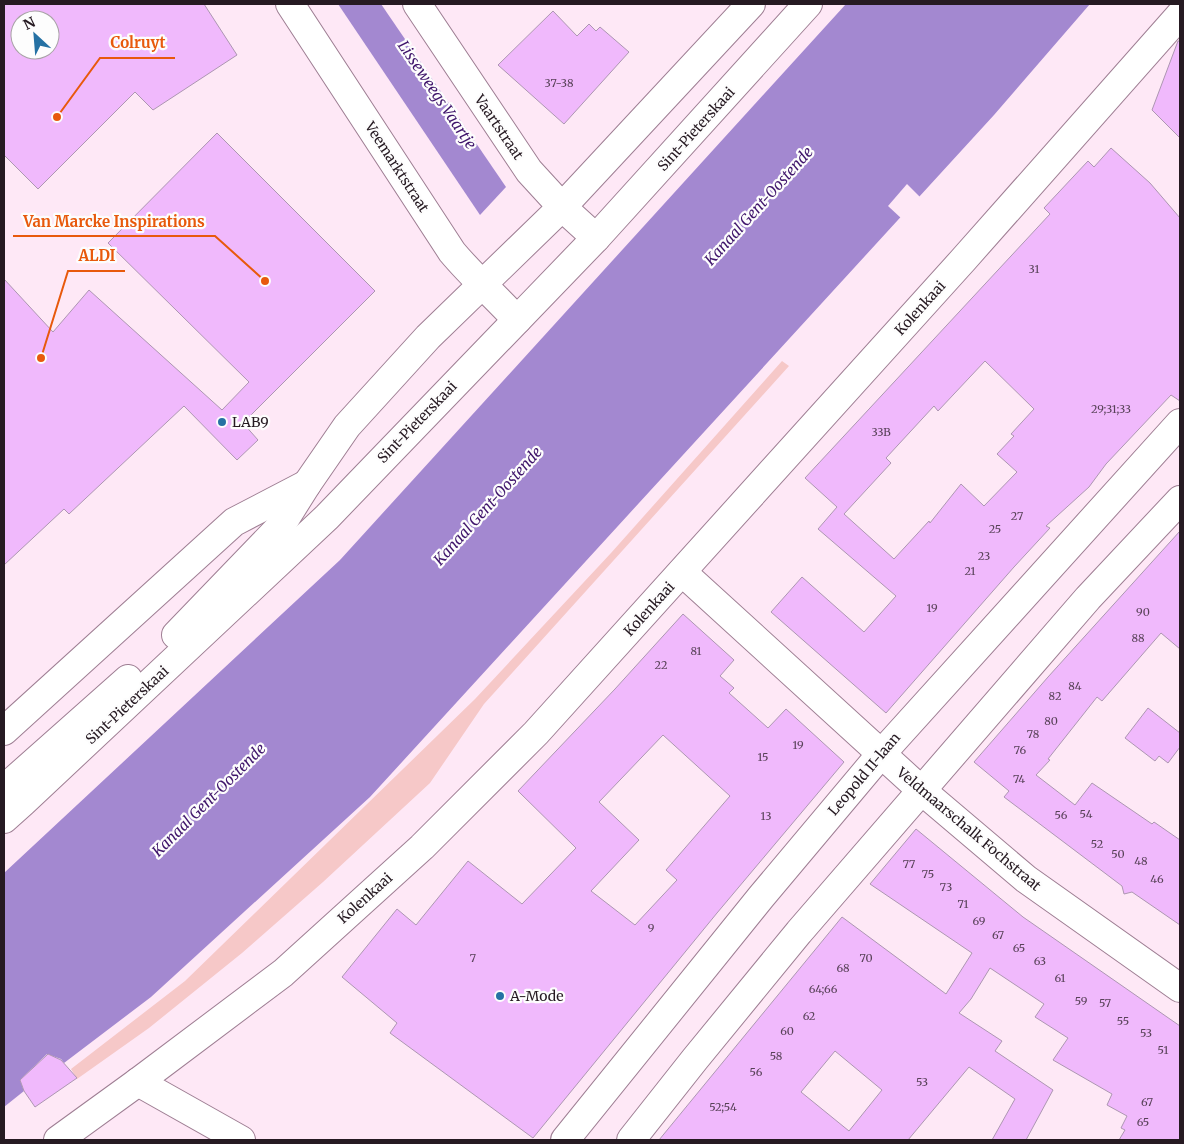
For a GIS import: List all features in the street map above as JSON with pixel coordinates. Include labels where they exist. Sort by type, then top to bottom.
[{"type":"street","name":"Veemarktstraat","points":[[290,4],[452,252],[465,268],[517,320]]},
{"type":"street","name":"Vaartstraat","points":[[417,4],[529,171],[596,238]]},
{"type":"street","name":"Sint-Pieterskaai","points":[[4,789],[166,644],[280,526],[347,426],[428,337],[562,206],[751,4]]},
{"type":"street","name":"Sint-Pieterskaai","points":[[4,819],[326,517],[596,238],[808,4]]},
{"type":"street","name":"Kolenkaai","points":[[58,1140],[283,973],[422,847],[536,733],[958,266],[1180,15]]},
{"type":"street","name":"Leopold II-laan","points":[[565,1140],[761,897],[881,754],[1180,423]]},
{"type":"street","name":"Sint-Pieterskaai","points":[[4,731],[234,522],[307,484]]},
{"type":"street","points":[[632,1140],[695,1059],[799,932],[1088,598],[1180,500]]},
{"type":"street","name":"Veldmaarschalk Fochstraat","points":[[682,572],[921,790],[1026,879],[1180,988]]},
{"type":"street","points":[[138,1082],[241,1140]]},
{"type":"shaded area","points":[[782,361],[789,366],[484,704],[430,783],[323,882],[242,953],[149,1028],[77,1079],[71,1069],[185,981],[475,699],[611,553]]},
{"type":"water","name":"Lisseweegs Vaartje","points":[[338,4],[381,4],[506,187],[480,215]]},
{"type":"water","name":"Kanaal Gent-Oostende","points":[[846,4],[1090,4],[994,115],[370,797],[151,997],[64,1063],[61,1059],[47,1054],[20,1080],[24,1091],[4,1107],[4,873],[340,560]]},
{"type":"pier","points":[[907,184],[921,198],[902,219],[888,206]]},
{"type":"building","points":[[4,4],[204,4],[237,55],[153,110],[135,92],[38,189],[4,155]]},
{"type":"building","points":[[553,11],[577,36],[589,24],[596,31],[600,27],[629,52],[564,124],[498,65]]},
{"type":"building","points":[[1178,41],[1180,41],[1180,138],[1152,110]]},
{"type":"building","points":[[217,133],[375,291],[243,423],[258,440],[237,460],[184,406],[69,514],[64,509],[4,565],[4,279],[53,332],[89,290],[222,410],[249,382],[108,243]]},
{"type":"building","points":[[1111,148],[1150,183],[1180,218],[1180,401],[1171,395],[1106,464],[1089,487],[1046,526],[1050,528],[886,713],[771,612],[802,577],[864,632],[896,596],[818,529],[837,507],[805,478],[1050,214],[1044,208],[1088,161],[1094,167]],"holes":[[[985,361],[1034,409],[1011,434],[1014,436],[997,454],[1017,472],[984,506],[961,484],[930,523],[929,521],[894,559],[844,514],[891,463],[886,458],[934,406],[938,411]]]},
{"type":"building","points":[[1180,531],[1180,649],[1161,633],[1102,701],[1097,697],[1048,759],[1050,760],[1036,775],[1075,805],[1092,783],[1152,824],[1154,822],[1180,840],[1180,925],[1132,892],[1124,894],[1122,886],[1004,797],[1009,791],[974,762]]},
{"type":"building","points":[[683,614],[734,660],[720,676],[734,688],[729,693],[768,728],[786,709],[844,762],[717,913],[533,1138],[390,1033],[397,1023],[342,977],[397,909],[416,925],[468,861],[522,904],[576,848],[518,791]],"holes":[[[663,735],[730,796],[666,870],[677,880],[635,925],[591,891],[639,840],[599,802]]]},
{"type":"building","points":[[1148,708],[1180,733],[1180,747],[1168,763],[1159,756],[1155,761],[1125,738]]},
{"type":"building","points":[[916,829],[1023,917],[1180,1026],[1180,1140],[1119,1140],[1125,1130],[1121,1128],[1127,1116],[1107,1105],[1112,1094],[1053,1060],[1068,1038],[1035,1017],[1044,1004],[990,968],[971,999],[959,1013],[1002,1041],[995,1051],[1053,1090],[1026,1140],[992,1140],[1015,1099],[969,1067],[908,1140],[659,1140],[842,917],[946,994],[972,953],[870,884]],"holes":[[[835,1051],[882,1090],[849,1131],[801,1092]]]},
{"type":"building","points":[[48,1054],[61,1060],[77,1078],[35,1107],[24,1091],[20,1080]]},
{"type":"place","name":"Colruyt","points":[[57,117]]},
{"type":"place","name":"Van Marcke Inspirations","points":[[265,281]]},
{"type":"place","name":"ALDI","points":[[41,358]]},
{"type":"place","name":"LAB9","points":[[222,422]]},
{"type":"place","name":"A-Mode","points":[[500,996]]}]
